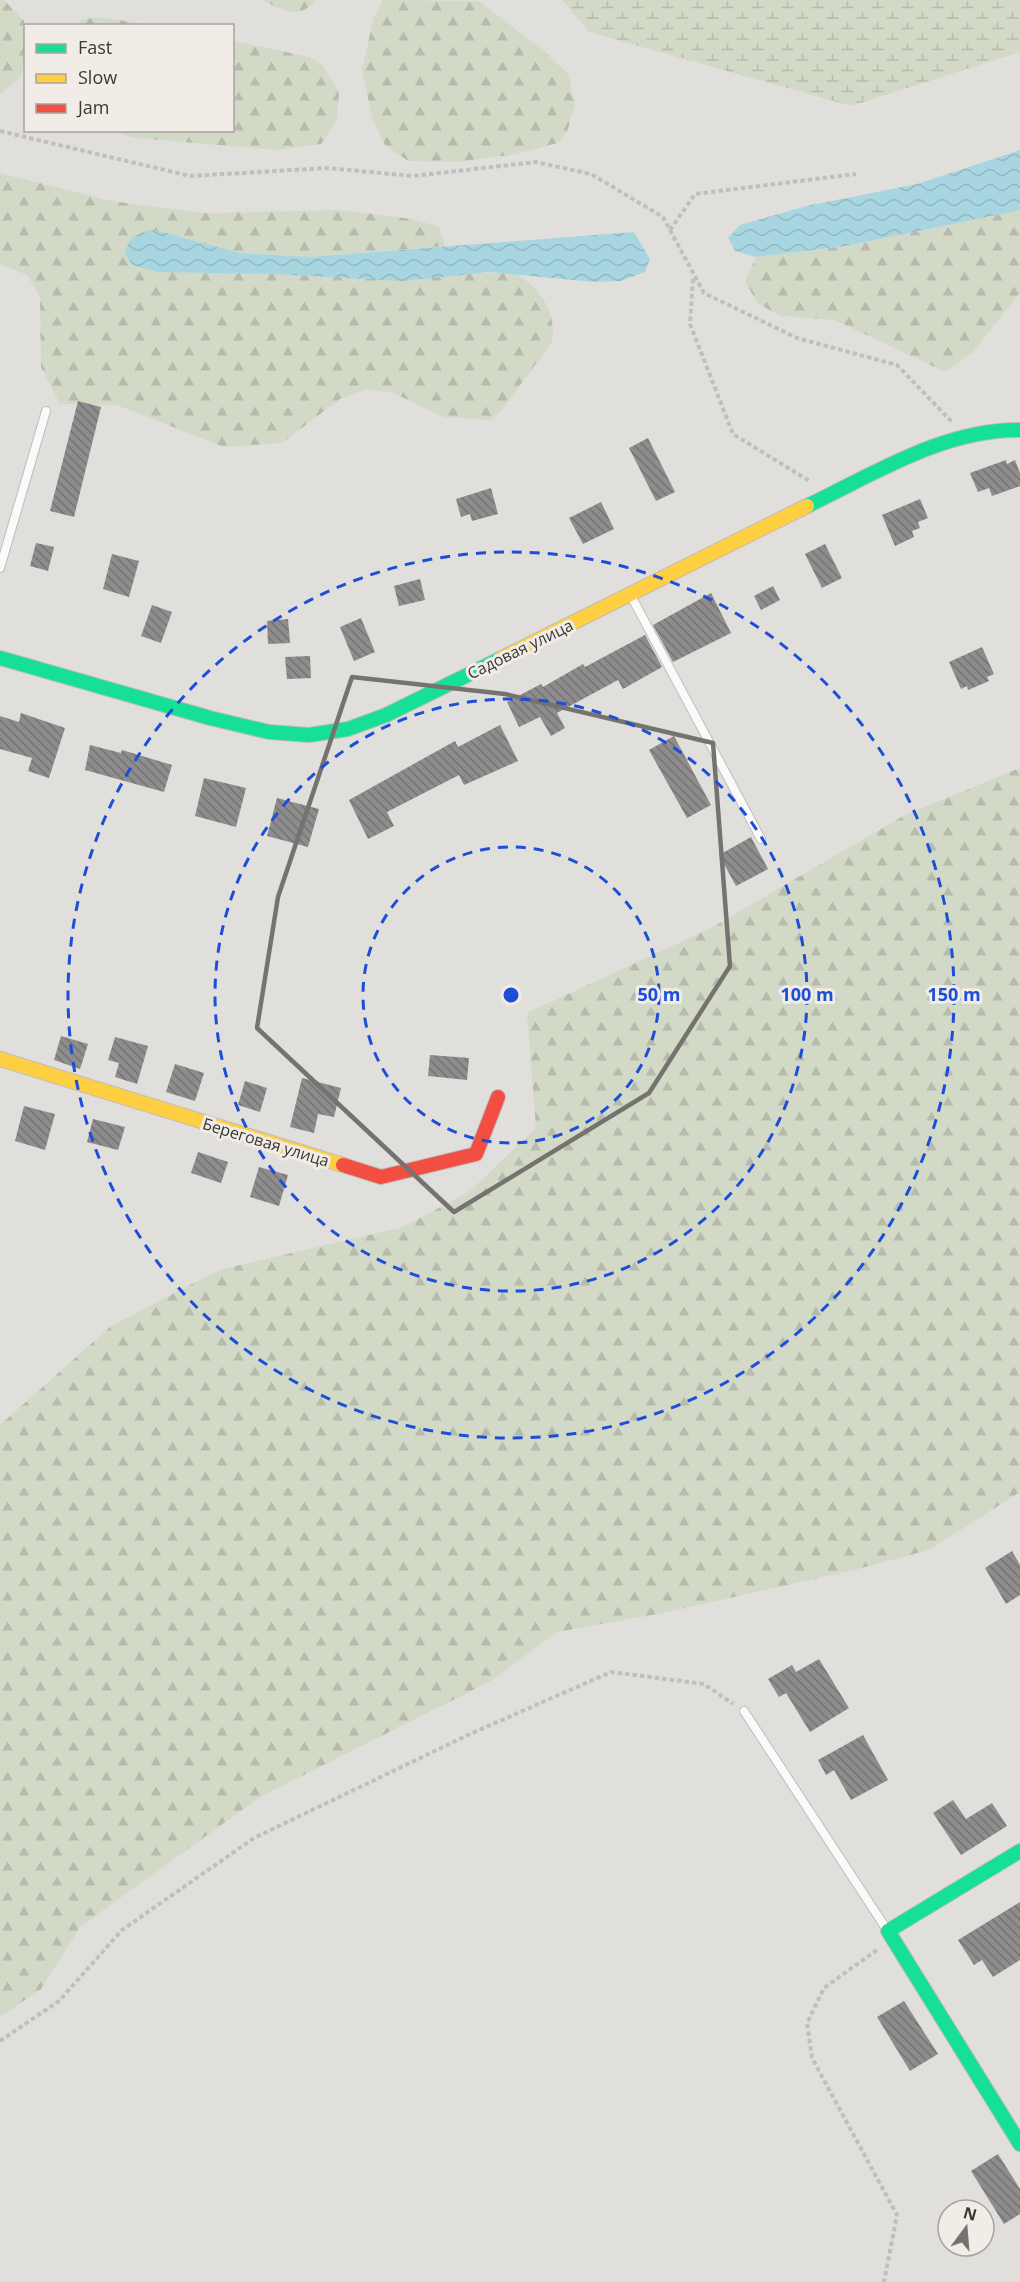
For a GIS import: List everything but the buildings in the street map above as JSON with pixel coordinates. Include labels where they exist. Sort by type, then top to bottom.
[{"type":"street","name":"Садовая улица","points":[[0,658],[210,718],[269,732],[309,735],[348,729],[386,715],[897,462],[965,435],[1002,429],[1020,429]]},
{"type":"street","name":"Береговая улица","points":[[0,1059],[381,1178],[477,1154],[498,1097]]},
{"type":"street","points":[[1020,1851],[890,1935],[1020,2144]]},
{"type":"lane","points":[[0,568],[46,411]]},
{"type":"lane","points":[[630,594],[760,839]]},
{"type":"lane","points":[[744,1712],[890,1935]]},
{"type":"path","points":[[0,131],[190,176],[327,168],[413,176],[536,162],[591,174],[663,217],[704,293],[797,338],[897,365],[965,435]]},
{"type":"path","points":[[670,230],[695,194],[856,174]]},
{"type":"path","points":[[693,279],[690,324],[734,434],[831,495]]},
{"type":"path","points":[[0,2042],[59,2001],[122,1930],[254,1838],[470,1734],[611,1672],[704,1684],[744,1712]]},
{"type":"path","points":[[884,2282],[897,2215],[812,2058],[807,2023],[824,1988],[890,1935]]},
{"type":"highlighted area","points":[[352,677],[505,694],[713,743],[730,966],[649,1093],[454,1212],[257,1028],[278,897]]},
{"type":"green space","points":[[0,0],[4,0],[24,21],[24,63],[20,78],[0,94]]},
{"type":"green space","points":[[261,0],[316,0],[310,6],[297,12]]},
{"type":"green space","points":[[383,0],[479,1],[544,51],[568,74],[575,104],[567,132],[557,143],[517,154],[456,162],[408,161],[385,145],[372,118],[362,70],[374,17]]},
{"type":"green space","points":[[562,0],[1020,0],[1020,52],[851,106],[589,32]]},
{"type":"green space","points":[[97,17],[146,24],[77,24],[81,20]]},
{"type":"green space","points":[[234,41],[310,57],[323,66],[339,92],[337,120],[321,144],[278,150],[137,138],[111,132],[234,132]]},
{"type":"green space","points":[[0,173],[111,201],[205,213],[342,210],[412,219],[439,227],[445,246],[308,257],[240,253],[155,230],[158,272],[514,273],[532,285],[545,302],[552,321],[552,342],[501,411],[490,420],[444,417],[393,393],[366,389],[340,399],[282,443],[224,447],[117,405],[60,404],[41,367],[40,297],[27,275],[0,264]]},
{"type":"green space","points":[[1020,210],[1020,293],[973,352],[945,372],[835,320],[781,316],[758,304],[745,281],[756,257],[845,246]]},
{"type":"green space","points":[[1020,768],[1020,1492],[929,1550],[854,1570],[658,1614],[557,1632],[491,1681],[260,1797],[80,1927],[41,1989],[0,2017],[0,1425],[111,1326],[219,1270],[403,1227],[469,1192],[536,1128],[527,1013],[711,928],[905,815]]},
{"type":"water","points":[[1020,150],[1020,210],[845,246],[756,257],[735,251],[728,238],[740,225],[806,206],[917,184]]},
{"type":"water","points":[[155,230],[240,253],[308,257],[634,232],[650,259],[645,272],[621,281],[593,282],[490,272],[402,281],[275,274],[158,272],[132,265],[125,253],[129,243],[139,234]]},
{"type":"traffic: fast","points":[[807,506],[937,445],[964,437],[1020,430]]},
{"type":"traffic: fast","points":[[0,658],[210,718],[269,732],[309,735],[348,729],[386,715],[500,659]]},
{"type":"traffic: fast","points":[[1020,1851],[888,1931],[1020,2144]]},
{"type":"traffic: slow","points":[[500,659],[807,506]]},
{"type":"traffic: slow","points":[[0,1059],[343,1165]]},
{"type":"traffic: jam","points":[[343,1165],[381,1177],[476,1154],[498,1097]]}]
